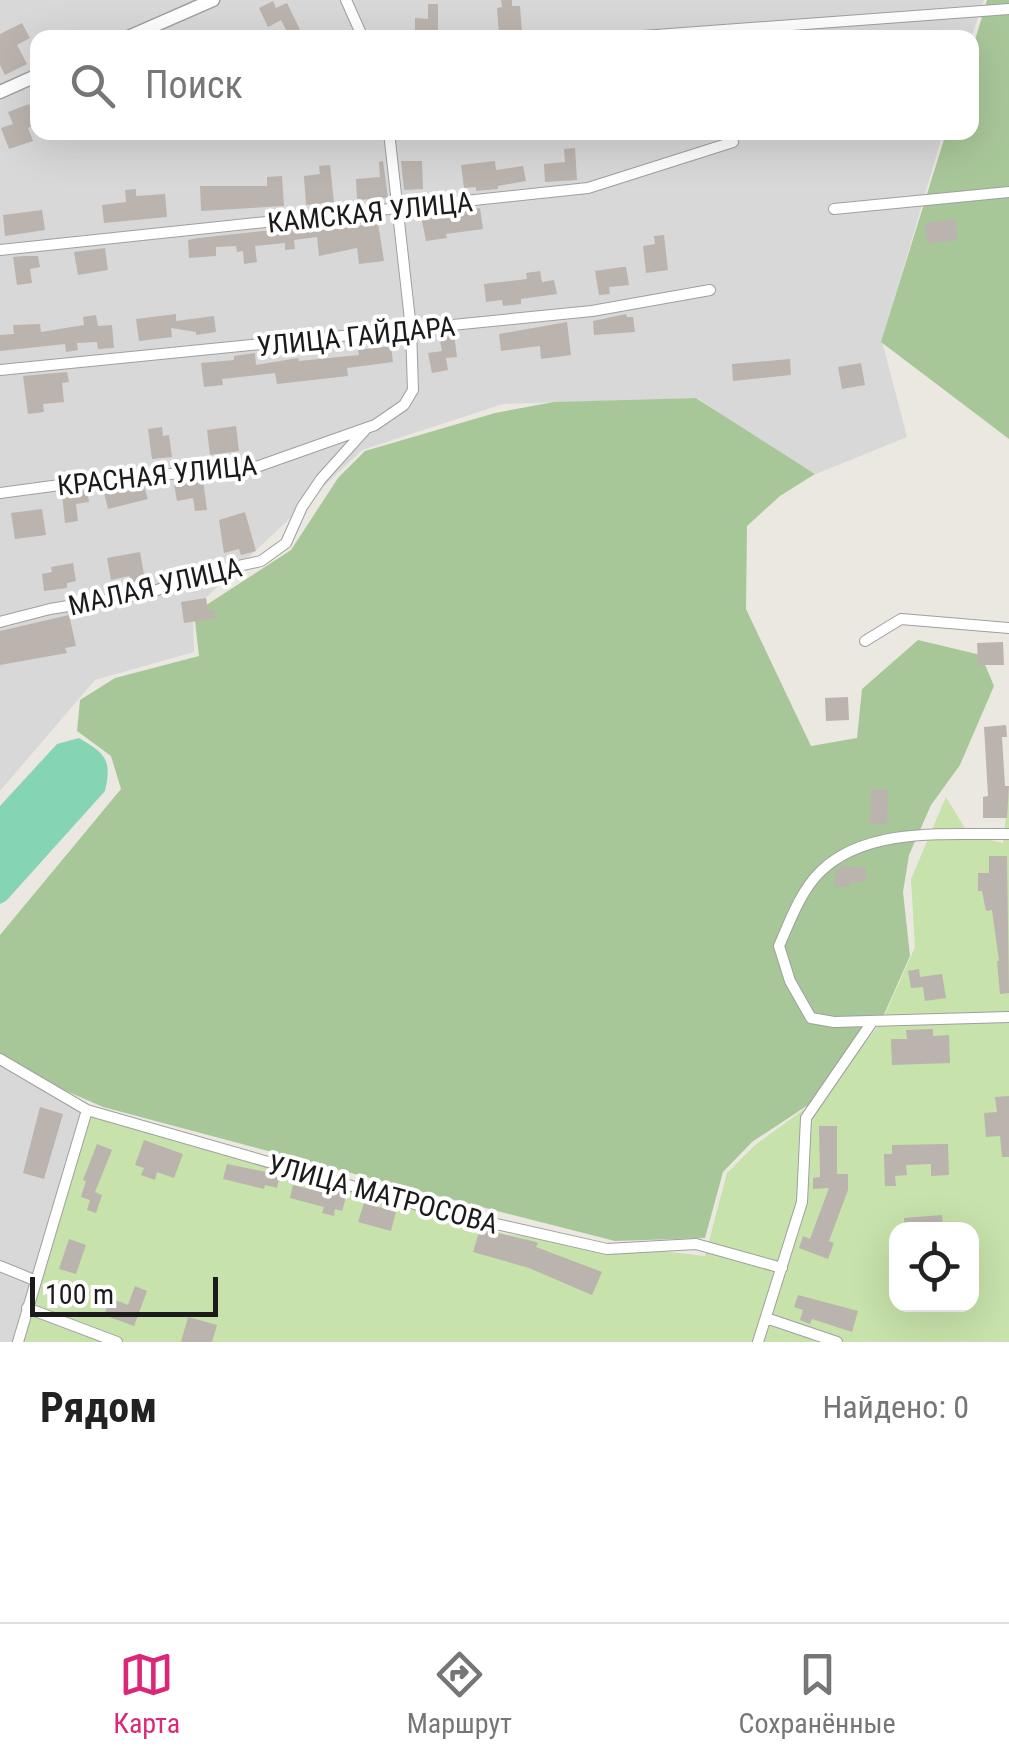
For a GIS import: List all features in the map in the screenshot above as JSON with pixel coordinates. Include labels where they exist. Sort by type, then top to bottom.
[{"type":"street","points":[[145,30],[214,0]]},
{"type":"street","points":[[346,0],[359,30]]},
{"type":"street","points":[[724,30],[1009,9]]},
{"type":"street","points":[[0,92],[30,79]]},
{"type":"street","points":[[391,140],[411,328]]},
{"type":"street","name":"КАМСКАЯ УЛИЦА","points":[[0,250],[588,188],[733,142]]},
{"type":"street","points":[[834,209],[1009,192]]},
{"type":"street","name":"УЛИЦА ГАЙДАРА","points":[[0,370],[592,311],[710,290]]},
{"type":"street","name":"КРАСНАЯ УЛИЦА","points":[[0,493],[259,466],[365,429],[392,416],[413,390],[411,328]]},
{"type":"street","name":"МАЛАЯ УЛИЦА","points":[[0,622],[148,593],[211,572],[261,561],[286,543],[320,478],[365,429]]},
{"type":"street","points":[[865,642],[902,618],[1009,628]]},
{"type":"street","points":[[1009,834],[873,842],[851,851],[821,871],[797,906],[779,946],[790,981],[810,1018],[872,1022],[1009,1017]]},
{"type":"street","points":[[758,1342],[802,1202],[806,1118],[872,1022]]},
{"type":"street","name":"УЛИЦА МАТРОСОВА","points":[[0,1059],[87,1110],[377,1194],[505,1228],[606,1249],[696,1244],[782,1268]]},
{"type":"street","points":[[18,1342],[87,1110]]},
{"type":"street","points":[[0,1266],[34,1280]]},
{"type":"street","points":[[26,1308],[117,1342]]},
{"type":"street","points":[[766,1318],[836,1342]]},
{"type":"shaded area","points":[[0,0],[984,0],[974,30],[30,30],[30,140],[941,140],[882,341],[907,437],[816,474],[760,442],[698,398],[503,404],[362,450],[193,610],[194,652],[95,680],[0,791]]},
{"type":"shaded area","points":[[0,1063],[84,1112],[18,1342],[0,1342]]},
{"type":"green space","points":[[987,0],[1009,0],[1009,439],[881,342],[944,140],[979,140],[978,30]]},
{"type":"green space","points":[[696,398],[815,474],[780,496],[747,526],[746,609],[811,746],[857,738],[862,689],[918,640],[981,655],[994,686],[960,765],[931,805],[909,855],[903,892],[910,956],[881,1021],[811,1103],[752,1142],[723,1172],[705,1238],[615,1241],[419,1191],[103,1107],[32,1076],[0,1055],[0,935],[121,789],[111,756],[77,731],[80,700],[115,678],[199,656],[194,613],[291,550],[338,478],[365,451],[495,413],[554,402]]},
{"type":"green space","points":[[79,738],[105,759],[105,791],[0,904],[0,806],[57,744]]},
{"type":"green space","points":[[1009,787],[1009,1342],[23,1342],[87,1114],[506,1234],[705,1256],[727,1173],[755,1145],[825,1094],[882,1021],[915,947],[911,879],[946,797],[969,835],[1003,843]]},
{"type":"building","points":[[501,0],[512,0],[512,6],[520,6],[522,30],[499,30],[497,8],[502,7]]},
{"type":"building","points":[[273,1],[276,8],[287,3],[300,30],[286,30],[281,20],[268,27],[259,8]]},
{"type":"building","points":[[428,4],[438,4],[438,30],[415,30],[415,18],[428,19]]},
{"type":"building","points":[[22,23],[30,38],[17,45],[27,64],[5,75],[0,65],[0,34]]},
{"type":"building","points":[[29,104],[28,128],[33,141],[9,149],[1,128],[13,124],[8,112]]},
{"type":"building","points":[[575,148],[577,180],[545,182],[544,164],[565,162],[564,149]]},
{"type":"building","points":[[383,161],[388,198],[357,200],[356,179],[380,177],[379,162]]},
{"type":"building","points":[[401,161],[422,161],[423,189],[404,190]]},
{"type":"building","points":[[495,161],[496,170],[523,166],[526,181],[498,189],[464,188],[461,165]]},
{"type":"building","points":[[330,165],[334,202],[306,205],[304,176],[320,174],[319,166]]},
{"type":"building","points":[[282,176],[284,206],[201,211],[200,186],[267,186],[267,177]]},
{"type":"building","points":[[136,189],[136,196],[165,194],[167,217],[104,223],[102,205],[126,202],[125,190]]},
{"type":"building","points":[[480,208],[483,229],[426,241],[421,216]]},
{"type":"building","points":[[42,210],[45,230],[5,236],[3,215]]},
{"type":"building","points":[[955,219],[957,240],[927,244],[925,223]]},
{"type":"building","points":[[378,223],[384,261],[359,264],[357,248],[319,256],[317,237],[294,240],[295,249],[285,250],[285,243],[255,246],[257,262],[244,264],[243,251],[237,252],[236,246],[216,247],[216,256],[189,258],[188,240],[198,238],[328,224],[329,230]]},
{"type":"building","points":[[664,235],[668,270],[646,273],[643,246],[655,244],[654,236]]},
{"type":"building","points":[[105,248],[108,270],[78,275],[74,252]]},
{"type":"building","points":[[38,256],[40,267],[30,269],[32,283],[17,285],[13,257]]},
{"type":"building","points":[[626,267],[629,285],[609,287],[610,294],[599,295],[595,271]]},
{"type":"building","points":[[540,271],[542,282],[554,280],[557,294],[521,299],[521,304],[503,306],[502,300],[486,302],[484,284],[527,279],[526,273]]},
{"type":"building","points":[[176,314],[176,321],[214,316],[216,332],[196,335],[171,328],[172,337],[139,341],[136,319]]},
{"type":"building","points":[[626,314],[633,317],[635,332],[594,335],[593,321]]},
{"type":"building","points":[[96,315],[98,326],[112,325],[114,348],[98,349],[97,342],[77,343],[78,350],[66,352],[65,344],[0,351],[0,335],[14,334],[13,325],[40,324],[41,332],[84,325],[83,317]]},
{"type":"building","points":[[567,322],[571,355],[541,359],[540,346],[501,351],[499,334]]},
{"type":"building","points":[[454,334],[457,357],[446,358],[448,370],[432,373],[428,353],[442,351],[439,336]]},
{"type":"building","points":[[391,346],[393,362],[347,368],[348,376],[277,384],[275,373],[222,379],[223,385],[204,387],[201,363],[234,360],[234,356],[255,353],[256,365],[359,355],[358,350]]},
{"type":"building","points":[[790,359],[791,375],[733,381],[732,364]]},
{"type":"building","points":[[861,363],[865,385],[842,389],[838,367]]},
{"type":"building","points":[[67,372],[69,382],[62,383],[64,402],[43,404],[44,412],[28,414],[23,376]]},
{"type":"building","points":[[236,426],[239,451],[210,455],[207,430]]},
{"type":"building","points":[[162,427],[163,436],[169,435],[172,457],[152,459],[148,429]]},
{"type":"building","points":[[203,480],[207,510],[195,511],[193,498],[177,501],[174,484]]},
{"type":"building","points":[[144,486],[148,499],[108,509],[103,489]]},
{"type":"building","points":[[87,490],[89,502],[76,504],[78,521],[65,523],[62,494]]},
{"type":"building","points":[[42,509],[46,535],[15,539],[11,513]]},
{"type":"building","points":[[245,512],[256,551],[241,555],[239,549],[224,553],[219,520]]},
{"type":"building","points":[[140,552],[145,580],[131,583],[129,576],[111,580],[107,558]]},
{"type":"building","points":[[73,563],[76,581],[67,583],[67,588],[44,591],[42,574],[52,572],[51,567]]},
{"type":"building","points":[[206,598],[208,610],[214,609],[216,618],[184,623],[181,602]]},
{"type":"building","points":[[69,615],[76,646],[65,648],[67,653],[0,665],[0,631]]},
{"type":"building","points":[[1003,642],[1004,665],[978,665],[977,643]]},
{"type":"building","points":[[848,697],[849,720],[826,721],[825,698]]},
{"type":"building","points":[[1006,725],[1007,737],[1002,737],[1005,786],[1009,786],[1007,818],[983,818],[983,797],[988,796],[984,727]]},
{"type":"building","points":[[871,789],[888,789],[887,824],[870,824]]},
{"type":"building","points":[[989,856],[1007,856],[1009,993],[1000,994],[992,910],[986,911],[982,891],[978,891],[978,873],[989,873]]},
{"type":"building","points":[[842,866],[866,868],[866,882],[835,887],[835,871]]},
{"type":"building","points":[[919,969],[920,977],[942,974],[946,998],[925,1001],[923,987],[911,988],[908,971]]},
{"type":"building","points":[[933,1029],[933,1036],[949,1035],[950,1063],[892,1065],[891,1039],[907,1039],[906,1030]]},
{"type":"building","points":[[1009,1096],[1009,1157],[1002,1157],[1000,1136],[986,1137],[984,1113],[997,1112],[995,1097]]},
{"type":"building","points":[[40,1107],[63,1114],[44,1179],[23,1173]]},
{"type":"building","points":[[819,1126],[837,1126],[837,1174],[848,1174],[848,1190],[829,1241],[834,1243],[828,1259],[799,1248],[803,1236],[810,1239],[829,1188],[813,1189],[813,1178],[820,1177]]},
{"type":"building","points":[[144,1140],[183,1154],[174,1178],[157,1172],[155,1180],[141,1175],[144,1168],[135,1165]]},
{"type":"building","points":[[97,1144],[112,1150],[95,1192],[102,1195],[96,1213],[87,1210],[90,1200],[81,1197]]},
{"type":"building","points":[[948,1144],[949,1175],[931,1176],[931,1164],[906,1165],[907,1175],[895,1176],[896,1186],[885,1186],[884,1154],[892,1154],[892,1145]]},
{"type":"building","points":[[227,1164],[280,1175],[277,1188],[265,1185],[264,1189],[223,1179]]},
{"type":"building","points":[[293,1185],[333,1195],[334,1190],[347,1194],[342,1211],[335,1209],[334,1216],[322,1213],[324,1207],[290,1198]]},
{"type":"building","points":[[364,1203],[396,1212],[391,1231],[358,1222]]},
{"type":"building","points":[[942,1215],[942,1222],[904,1222],[904,1218]]},
{"type":"building","points":[[480,1229],[538,1243],[536,1247],[602,1272],[592,1295],[529,1268],[473,1252]]},
{"type":"building","points":[[69,1239],[86,1245],[76,1274],[59,1269]]},
{"type":"building","points":[[135,1286],[147,1291],[134,1326],[104,1315],[110,1298],[128,1305]]},
{"type":"building","points":[[798,1295],[858,1311],[852,1332],[812,1319],[810,1324],[800,1320],[803,1310],[794,1307]]},
{"type":"building","points":[[188,1317],[217,1325],[212,1342],[181,1342]]}]
